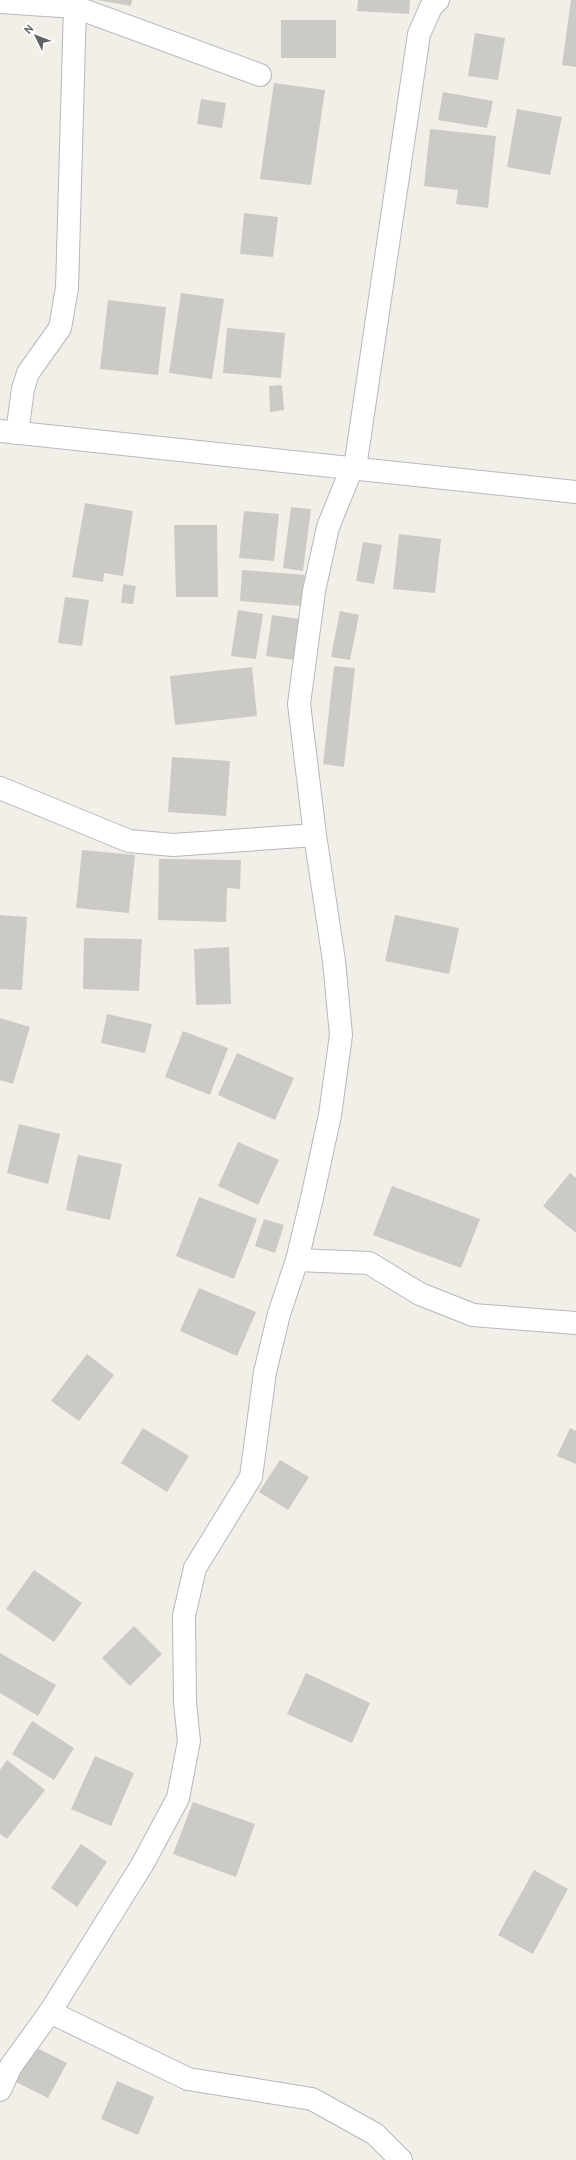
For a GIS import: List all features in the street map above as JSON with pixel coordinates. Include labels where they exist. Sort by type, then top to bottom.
[{"type":"street","points":[[0,2090],[11,2066],[50,2012],[142,1865],[178,1798],[189,1742],[185,1702],[184,1616],[187,1602],[195,1568],[251,1477],[265,1372],[280,1314],[297,1260],[330,1115],[341,1035],[334,961],[315,835],[299,704],[317,576],[328,526],[353,468],[419,34],[431,7],[438,0]]},
{"type":"street","points":[[0,2],[75,7],[260,75]]},
{"type":"street","points":[[75,7],[67,288],[60,328],[28,373],[8,432],[576,492]]},
{"type":"street","points":[[0,788],[129,841],[173,845],[315,835]]},
{"type":"street","points":[[297,1260],[369,1263],[420,1294],[473,1315],[576,1323]]},
{"type":"street","points":[[50,2012],[188,2079],[312,2099],[375,2134],[401,2160]]},
{"type":"building","points":[[97,0],[132,0],[131,6]]},
{"type":"building","points":[[358,0],[410,0],[409,14],[357,11]]},
{"type":"building","points":[[571,0],[576,0],[576,67],[562,65]]},
{"type":"building","points":[[281,20],[336,20],[336,58],[281,58]]},
{"type":"building","points":[[475,33],[505,38],[498,80],[468,76]]},
{"type":"building","points":[[274,83],[325,90],[311,185],[260,179]]},
{"type":"building","points":[[443,92],[493,101],[487,128],[438,120]]},
{"type":"building","points":[[201,99],[226,103],[222,128],[197,124]]},
{"type":"building","points":[[517,109],[562,117],[550,175],[507,167]]},
{"type":"building","points":[[430,129],[496,136],[488,208],[456,204],[458,190],[424,186]]},
{"type":"building","points":[[244,213],[278,217],[273,257],[240,254]]},
{"type":"building","points":[[181,293],[224,299],[212,379],[169,373]]},
{"type":"building","points":[[108,300],[166,307],[158,375],[100,369]]},
{"type":"building","points":[[227,328],[285,333],[281,378],[223,373]]},
{"type":"building","points":[[282,385],[284,410],[270,412],[269,386]]},
{"type":"building","points":[[85,503],[133,511],[123,576],[104,573],[103,582],[72,577]]},
{"type":"building","points":[[291,507],[311,509],[303,571],[283,568]]},
{"type":"building","points":[[244,511],[279,514],[274,561],[239,558]]},
{"type":"building","points":[[174,525],[217,525],[218,597],[176,597]]},
{"type":"building","points":[[399,534],[441,539],[435,593],[393,589]]},
{"type":"building","points":[[363,542],[382,545],[374,584],[356,581]]},
{"type":"building","points":[[242,570],[305,575],[302,606],[240,601]]},
{"type":"building","points":[[123,584],[136,586],[133,604],[121,603]]},
{"type":"building","points":[[65,597],[89,600],[82,646],[58,643]]},
{"type":"building","points":[[238,610],[263,614],[256,659],[231,656]]},
{"type":"building","points":[[340,611],[359,615],[350,660],[331,657]]},
{"type":"building","points":[[272,615],[300,619],[294,660],[266,656]]},
{"type":"building","points":[[334,666],[355,668],[344,767],[323,764]]},
{"type":"building","points":[[252,667],[257,716],[175,725],[170,676]]},
{"type":"building","points":[[172,757],[230,761],[226,816],[168,812]]},
{"type":"building","points":[[82,850],[135,855],[129,913],[76,908]]},
{"type":"building","points":[[159,859],[241,860],[240,889],[227,888],[226,922],[158,920]]},
{"type":"building","points":[[0,915],[27,917],[22,990],[0,989]]},
{"type":"building","points":[[395,915],[459,928],[449,974],[385,961]]},
{"type":"building","points":[[84,938],[142,939],[139,991],[83,989]]},
{"type":"building","points":[[229,947],[231,1004],[196,1005],[194,949]]},
{"type":"building","points":[[107,1014],[152,1024],[145,1053],[101,1043]]},
{"type":"building","points":[[0,1018],[30,1027],[13,1084],[0,1080]]},
{"type":"building","points":[[183,1031],[228,1048],[210,1095],[165,1077]]},
{"type":"building","points":[[237,1053],[294,1078],[275,1120],[218,1095]]},
{"type":"building","points":[[19,1124],[60,1134],[48,1184],[7,1173]]},
{"type":"building","points":[[238,1142],[279,1160],[258,1205],[218,1186]]},
{"type":"building","points":[[78,1155],[122,1164],[110,1220],[66,1210]]},
{"type":"building","points":[[570,1173],[576,1178],[576,1233],[543,1206]]},
{"type":"building","points":[[392,1186],[480,1219],[461,1268],[373,1235]]},
{"type":"building","points":[[199,1197],[257,1219],[234,1279],[176,1256]]},
{"type":"building","points":[[264,1219],[284,1225],[275,1253],[255,1246]]},
{"type":"building","points":[[199,1288],[256,1312],[237,1356],[180,1331]]},
{"type":"building","points":[[87,1354],[114,1375],[79,1421],[51,1401]]},
{"type":"building","points":[[143,1428],[189,1456],[167,1492],[121,1463]]},
{"type":"building","points":[[570,1428],[576,1431],[576,1464],[557,1456]]},
{"type":"building","points":[[280,1460],[309,1477],[288,1510],[259,1492]]},
{"type":"building","points":[[34,1570],[82,1603],[54,1642],[6,1609]]},
{"type":"building","points":[[134,1626],[162,1654],[130,1686],[102,1658]]},
{"type":"building","points":[[0,1653],[56,1685],[38,1716],[0,1693]]},
{"type":"building","points":[[306,1673],[370,1703],[352,1743],[287,1714]]},
{"type":"building","points":[[32,1721],[74,1748],[54,1780],[12,1754]]},
{"type":"building","points":[[95,1756],[134,1773],[111,1826],[71,1809]]},
{"type":"building","points":[[7,1760],[45,1790],[7,1839],[0,1834],[0,1770]]},
{"type":"building","points":[[193,1802],[255,1824],[236,1877],[173,1854]]},
{"type":"building","points":[[81,1844],[107,1862],[77,1907],[51,1888]]},
{"type":"building","points":[[534,1870],[568,1889],[533,1954],[498,1935]]},
{"type":"building","points":[[35,2047],[67,2063],[48,2098],[16,2082]]},
{"type":"building","points":[[117,2081],[154,2097],[138,2135],[101,2119]]}]
